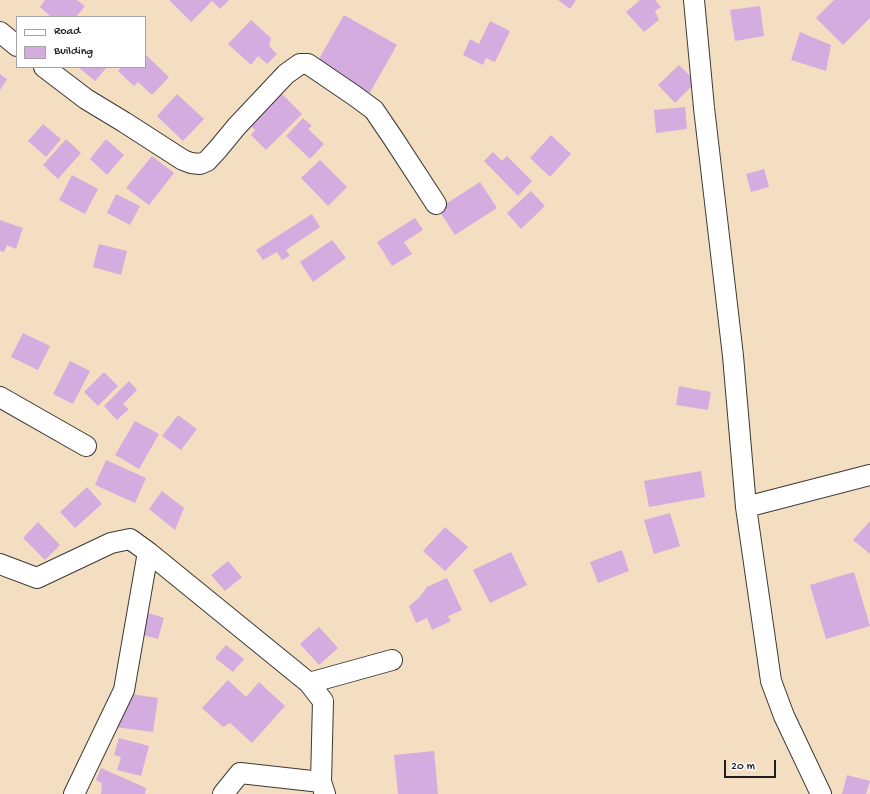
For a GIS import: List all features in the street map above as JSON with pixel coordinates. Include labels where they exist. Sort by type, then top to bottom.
[{"type":"street","points":[[694,0],[704,108],[733,356],[746,507],[771,681],[784,716],[821,794]]},
{"type":"street","points":[[0,32],[16,45]]},
{"type":"street","points":[[45,68],[86,99],[183,160],[200,164],[207,161],[237,126],[286,74],[300,64],[308,64],[374,110],[436,204]]},
{"type":"street","points":[[0,397],[86,446]]},
{"type":"street","points":[[746,507],[870,476]]},
{"type":"street","points":[[0,564],[37,578],[111,544],[130,539],[310,683],[323,701],[323,788],[240,773],[223,794]]},
{"type":"street","points":[[74,794],[124,690],[148,552]]},
{"type":"street","points":[[310,683],[392,660]]},
{"type":"building","points":[[45,0],[77,0],[85,6],[77,16],[50,16],[40,7]]},
{"type":"building","points":[[169,0],[229,0],[220,9],[212,1],[191,22]]},
{"type":"building","points":[[558,0],[576,0],[570,9]]},
{"type":"building","points":[[640,0],[655,0],[661,7],[655,11],[659,20],[644,32],[626,12]]},
{"type":"building","points":[[834,0],[870,0],[870,18],[843,45],[816,18]]},
{"type":"building","points":[[760,6],[764,36],[735,41],[730,10]]},
{"type":"building","points":[[344,15],[397,45],[368,96],[315,66]]},
{"type":"building","points":[[251,20],[271,38],[269,46],[277,54],[267,64],[258,56],[251,65],[228,44]]},
{"type":"building","points":[[490,21],[510,31],[495,62],[486,58],[483,65],[463,55],[470,39],[479,44]]},
{"type":"building","points":[[800,32],[831,45],[826,71],[791,60]]},
{"type":"building","points":[[146,55],[169,77],[152,95],[138,82],[134,86],[118,71],[121,68],[146,68]]},
{"type":"building","points":[[679,65],[696,82],[675,103],[658,85]]},
{"type":"building","points":[[79,68],[106,68],[95,81]]},
{"type":"building","points":[[0,74],[7,79],[0,90]]},
{"type":"building","points":[[277,89],[302,114],[266,150],[251,135],[255,130],[246,121]]},
{"type":"building","points":[[177,94],[204,119],[183,141],[157,116]]},
{"type":"building","points":[[685,107],[687,129],[656,133],[654,110]]},
{"type":"building","points":[[303,118],[312,126],[308,129],[324,144],[310,159],[286,136]]},
{"type":"building","points":[[43,124],[61,139],[46,157],[28,141]]},
{"type":"building","points":[[551,135],[571,154],[550,177],[530,158]]},
{"type":"building","points":[[66,139],[81,153],[58,179],[43,165]]},
{"type":"building","points":[[106,139],[124,155],[107,175],[90,159]]},
{"type":"building","points":[[493,152],[502,161],[507,156],[532,181],[518,196],[484,161]]},
{"type":"building","points":[[152,156],[174,173],[149,205],[126,188]]},
{"type":"building","points":[[320,160],[347,187],[328,206],[301,178]]},
{"type":"building","points":[[764,169],[769,187],[751,192],[746,174]]},
{"type":"building","points":[[72,175],[98,189],[85,214],[59,200]]},
{"type":"building","points":[[480,182],[497,208],[455,235],[438,209]]},
{"type":"building","points":[[531,191],[545,206],[521,229],[507,213]]},
{"type":"building","points":[[116,194],[140,206],[130,225],[107,213]]},
{"type":"building","points":[[312,214],[320,227],[286,250],[290,256],[282,260],[277,252],[263,260],[256,250]]},
{"type":"building","points":[[415,218],[423,230],[404,242],[412,254],[392,266],[377,242]]},
{"type":"building","points":[[0,220],[23,228],[16,249],[7,245],[4,252],[0,251]]},
{"type":"building","points":[[332,240],[346,258],[313,282],[300,262]]},
{"type":"building","points":[[99,244],[127,251],[121,275],[93,267]]},
{"type":"building","points":[[23,333],[50,346],[38,370],[11,357]]},
{"type":"building","points":[[70,361],[90,371],[73,404],[53,394]]},
{"type":"building","points":[[104,372],[118,386],[98,406],[84,392]]},
{"type":"building","points":[[129,381],[137,390],[123,404],[129,409],[117,420],[104,406]]},
{"type":"building","points":[[679,386],[711,392],[708,410],[676,405]]},
{"type":"building","points":[[178,415],[197,429],[181,450],[162,436]]},
{"type":"building","points":[[135,421],[159,434],[139,469],[115,455]]},
{"type":"building","points":[[106,460],[146,478],[135,503],[95,485]]},
{"type":"building","points":[[701,471],[705,497],[649,507],[644,481]]},
{"type":"building","points":[[87,487],[102,504],[75,528],[60,512]]},
{"type":"building","points":[[162,491],[184,508],[175,530],[149,509]]},
{"type":"building","points":[[670,513],[680,546],[654,554],[644,520]]},
{"type":"building","points":[[870,521],[870,554],[853,540]]},
{"type":"building","points":[[38,522],[60,545],[45,560],[23,538]]},
{"type":"building","points":[[445,527],[468,547],[445,571],[423,551]]},
{"type":"building","points":[[622,550],[629,571],[598,583],[590,562]]},
{"type":"building","points":[[511,552],[527,585],[490,603],[473,570]]},
{"type":"building","points":[[228,561],[242,577],[225,591],[211,575]]},
{"type":"building","points":[[854,572],[870,626],[826,639],[810,585]]},
{"type":"building","points":[[447,578],[462,610],[448,616],[451,621],[432,630],[427,618],[416,623],[409,606],[419,598],[427,587]]},
{"type":"building","points":[[142,611],[164,618],[158,639],[136,633]]},
{"type":"building","points":[[319,627],[338,648],[319,665],[300,644]]},
{"type":"building","points":[[226,645],[244,659],[233,672],[215,658]]},
{"type":"building","points":[[228,680],[246,697],[259,682],[285,706],[252,743],[230,723],[223,727],[202,708]]},
{"type":"building","points":[[131,694],[158,698],[153,732],[115,727]]},
{"type":"building","points":[[119,738],[149,746],[141,776],[117,770],[121,757],[114,755]]},
{"type":"building","points":[[434,751],[438,794],[398,794],[394,755]]},
{"type":"building","points":[[101,768],[146,788],[145,794],[101,794],[102,783],[96,780]]},
{"type":"building","points":[[847,775],[870,781],[866,794],[842,794]]}]
